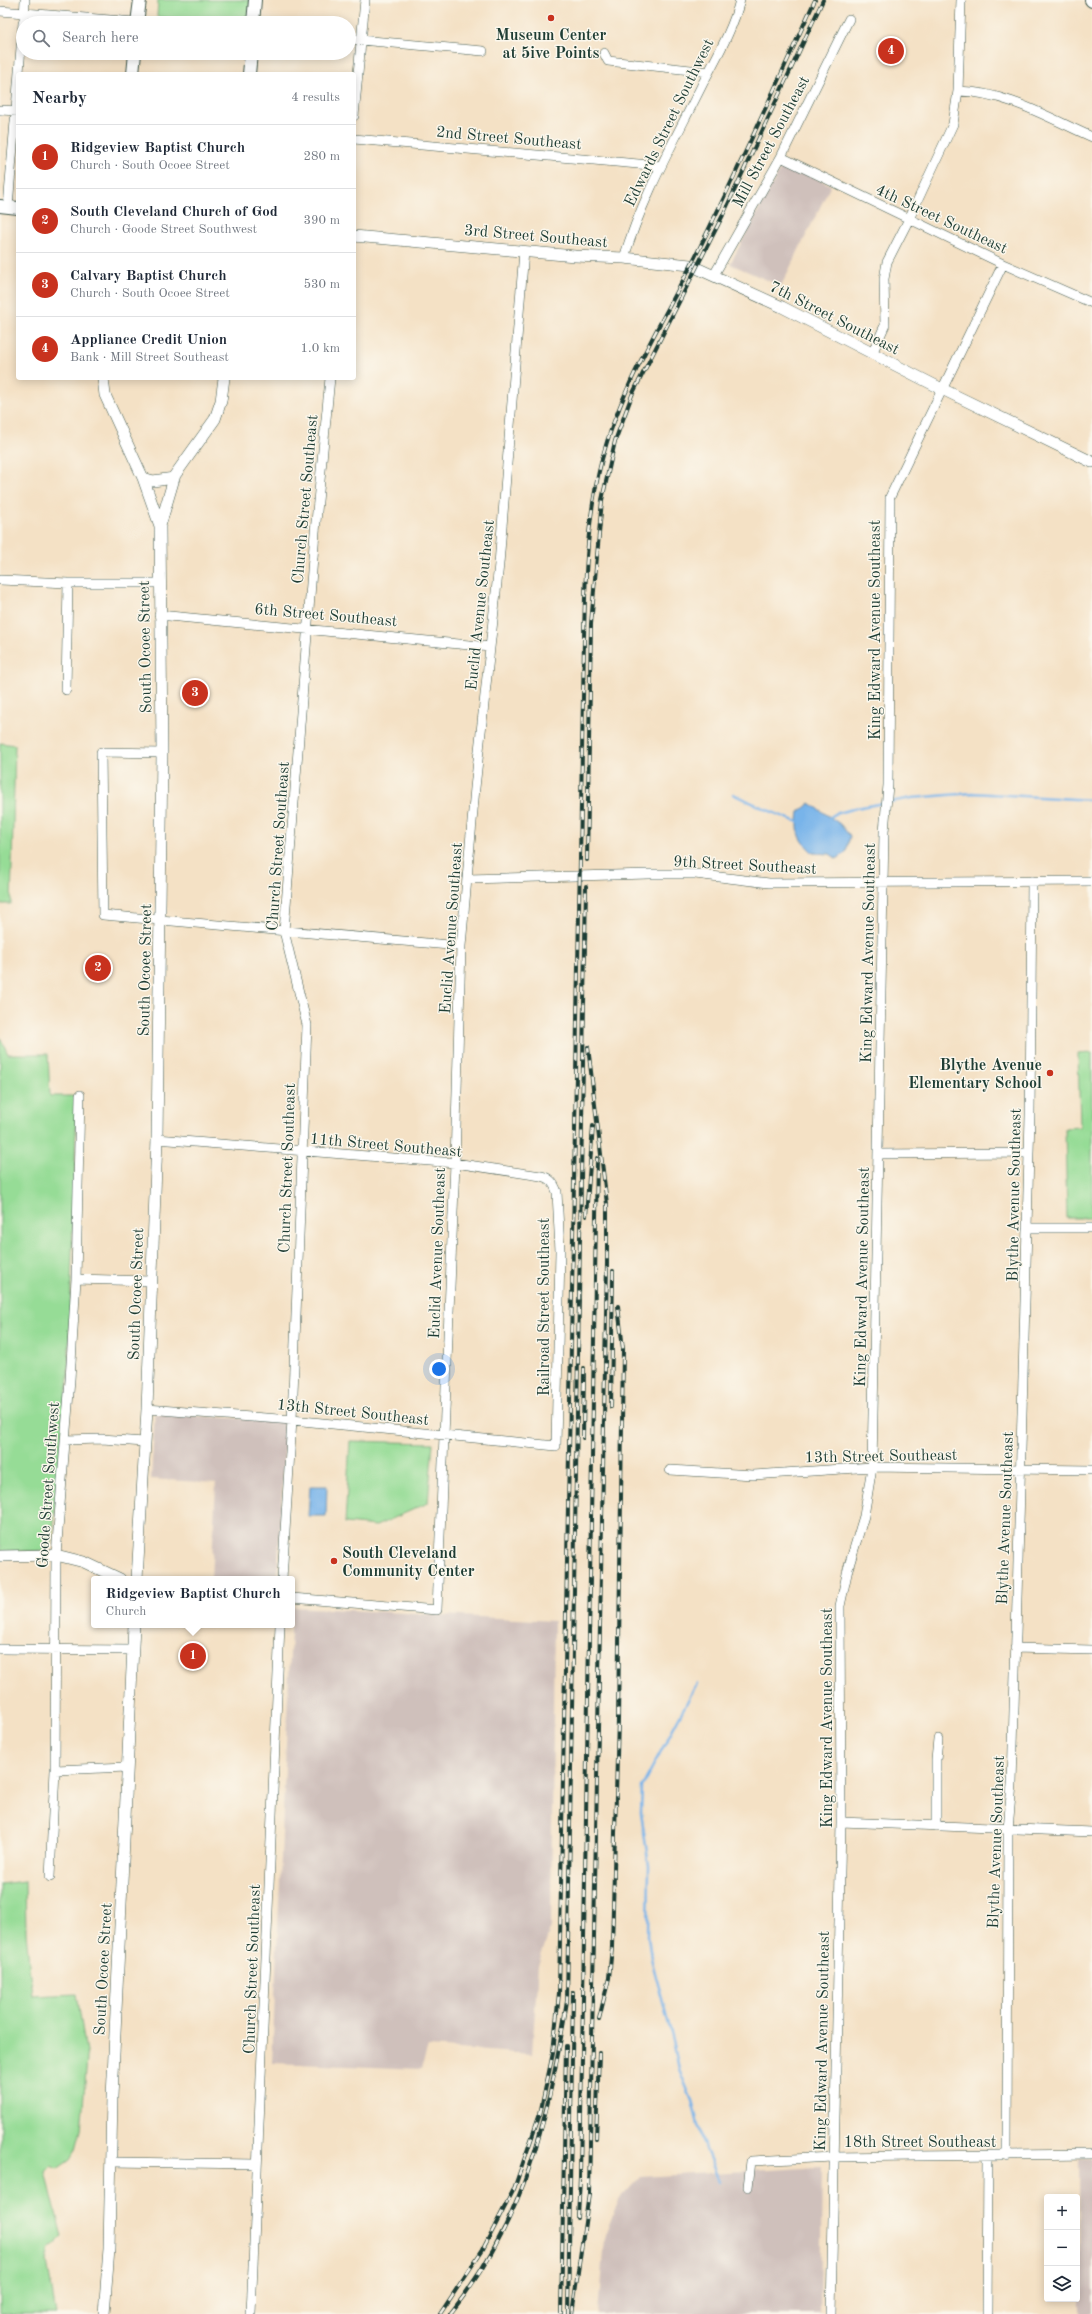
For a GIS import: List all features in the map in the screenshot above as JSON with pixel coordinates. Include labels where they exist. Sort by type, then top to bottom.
[{"type":"main road","points":[[140,0],[141,16]]},
{"type":"main road","points":[[254,16],[255,0]]},
{"type":"main road","points":[[133,72],[134,60]]},
{"type":"main road","points":[[249,72],[250,60]]},
{"type":"street","points":[[24,16],[25,0]]},
{"type":"street","points":[[356,91],[365,0]]},
{"type":"street","name":"Edwards Street Southwest","points":[[624,258],[630,235],[661,166],[731,28],[740,0]]},
{"type":"street","points":[[872,354],[885,325],[884,279],[886,262],[909,219],[953,124],[958,91],[961,0]]},
{"type":"street","points":[[0,11],[67,16]]},
{"type":"street","name":"Mill Street Southeast","points":[[714,275],[781,157],[849,19]]},
{"type":"street","points":[[356,40],[483,51]]},
{"type":"street","points":[[604,53],[608,61],[709,72]]},
{"type":"street","points":[[19,72],[20,60]]},
{"type":"street","points":[[958,91],[976,91],[1002,97],[1092,137]]},
{"type":"street","points":[[0,110],[16,111],[8,207]]},
{"type":"street","name":"2nd Street Southeast","points":[[356,139],[661,166]]},
{"type":"street","name":"4th Street Southeast","points":[[781,157],[1003,264],[1092,302]]},
{"type":"street","name":"3rd Street Southeast","points":[[356,236],[624,258],[690,265],[714,275]]},
{"type":"street","name":"Euclid Avenue Southeast","points":[[295,1598],[437,1610],[455,1163],[461,946],[475,788],[490,647],[524,251]]},
{"type":"street","name":"King Edward Avenue Southeast","points":[[831,2314],[841,1822],[840,1606],[848,1569],[864,1516],[872,1467],[884,832],[888,785],[890,497],[1003,264]]},
{"type":"street","name":"7th Street Southeast","points":[[714,275],[782,307],[942,389]]},
{"type":"street","points":[[103,380],[105,396],[143,478],[160,526]]},
{"type":"street","name":"South Ocoee Street","points":[[137,1576],[147,1409],[150,1281],[156,1139],[161,919],[162,753],[159,615],[160,526],[174,478],[215,419],[221,401],[224,380]]},
{"type":"street","name":"Church Street Southeast","points":[[282,1576],[292,1420],[307,1025],[284,931],[315,532],[330,380]]},
{"type":"street","points":[[942,389],[1092,462]]},
{"type":"street","points":[[143,478],[153,481],[174,478]]},
{"type":"street","points":[[0,580],[68,583],[159,583]]},
{"type":"street","points":[[66,690],[68,583]]},
{"type":"street","name":"6th Street Southeast","points":[[159,615],[490,647]]},
{"type":"street","points":[[162,753],[101,752],[103,915],[461,946]]},
{"type":"street","name":"9th Street Southeast","points":[[468,879],[687,874],[769,883],[1092,881]]},
{"type":"street","name":"Blythe Avenue Southeast","points":[[1007,2156],[1008,1829],[1012,1784],[1014,1648],[1028,1228],[1032,881]]},
{"type":"street","name":"Goode Street Southwest","points":[[50,1877],[55,1770],[56,1556],[70,1380],[76,1279],[80,1094]]},
{"type":"street","name":"11th Street Southeast","points":[[156,1139],[302,1152],[455,1163],[541,1176]]},
{"type":"street","points":[[878,1154],[1028,1153]]},
{"type":"street","name":"Railroad Street Southeast","points":[[541,1176],[555,1185],[559,1221],[556,1446]]},
{"type":"street","points":[[1028,1228],[1092,1228]]},
{"type":"street","points":[[76,1279],[150,1281]]},
{"type":"street","name":"13th Street Southeast","points":[[147,1409],[292,1420],[556,1446]]},
{"type":"street","points":[[65,1440],[102,1439],[144,1442]]},
{"type":"street","name":"13th Street Southeast","points":[[670,1470],[753,1475],[872,1467],[1092,1470]]},
{"type":"street","points":[[0,1556],[56,1556],[84,1562],[114,1576]]},
{"type":"street","name":"South Ocoee Street","points":[[104,2314],[112,2162],[112,2097],[134,1628]]},
{"type":"street","name":"Church Street Southeast","points":[[251,2314],[280,1628]]},
{"type":"street","points":[[1014,1648],[1092,1650]]},
{"type":"street","points":[[0,1649],[132,1650]]},
{"type":"street","points":[[936,1826],[936,1759],[938,1739]]},
{"type":"street","points":[[55,1770],[127,1767]]},
{"type":"street","points":[[841,1822],[1092,1832]]},
{"type":"street","name":"18th Street Southeast","points":[[748,2187],[751,2161],[833,2157],[1092,2154]]},
{"type":"street","points":[[987,2314],[988,2156]]},
{"type":"street","points":[[112,2162],[257,2164]]},
{"type":"shaded area","points":[[783,164],[831,185],[781,286],[730,264]]},
{"type":"shaded area","points":[[155,1414],[286,1421],[277,1576],[211,1576],[216,1483],[151,1479]]},
{"type":"shaded area","points":[[295,1607],[554,1621],[551,1927],[538,1965],[532,2054],[428,2047],[421,2069],[272,2063],[291,1628],[295,1628]]},
{"type":"shaded area","points":[[1092,2158],[1092,2314],[1080,2314],[1079,2159]]},
{"type":"shaded area","points":[[822,2167],[820,2314],[598,2314],[604,2238],[618,2201],[640,2177]]},
{"type":"green space","points":[[158,0],[250,0],[249,16],[157,16]]},
{"type":"green space","points":[[0,743],[15,745],[11,904],[0,904]]},
{"type":"green space","points":[[0,1037],[8,1054],[48,1054],[50,1096],[77,1096],[68,1379],[52,1543],[45,1551],[0,1551]]},
{"type":"green space","points":[[1092,1053],[1092,1218],[1067,1218],[1065,1128],[1080,1127],[1078,1054]]},
{"type":"green space","points":[[350,1441],[433,1443],[428,1503],[376,1526],[345,1523]]},
{"type":"green space","points":[[25,1881],[26,1932],[32,1996],[77,1994],[87,2059],[81,2130],[76,2149],[70,2160],[57,2169],[51,2166],[46,2172],[62,2237],[50,2248],[47,2261],[56,2314],[0,2314],[0,1884]]},
{"type":"water","points":[[810,803],[840,824],[850,836],[846,852],[837,859],[830,854],[813,853],[804,844],[798,830],[799,812]]},
{"type":"water","points":[[310,1486],[327,1486],[326,1516],[308,1516]]},
{"type":"waterway","points":[[829,818],[835,814],[856,808],[912,798],[972,793],[1092,800]]},
{"type":"waterway","points":[[733,794],[779,815],[801,822]]},
{"type":"waterway","points":[[697,1683],[642,1787],[641,1813],[649,1866],[648,1937],[651,1958],[673,2040],[679,2069],[692,2101],[702,2140],[719,2181]]},
{"type":"railway","points":[[440,2314],[483,2249],[514,2189],[540,2114],[553,2053],[559,1993],[585,607],[591,518],[602,459],[619,408],[641,360],[691,265],[723,199],[815,0]]},
{"type":"railway","points":[[587,860],[591,624],[602,500],[615,441],[632,395],[723,215],[823,0]]},
{"type":"railway","points":[[450,2314],[476,2278],[497,2242],[515,2205],[530,2166],[542,2127],[552,2086],[567,2001],[586,886]]},
{"type":"railway","points":[[572,2314],[589,2194],[607,1263],[607,1204],[588,1047]]},
{"type":"railway","points":[[586,1216],[593,1126]]},
{"type":"railway","points":[[578,2218],[580,2177],[597,1158]]},
{"type":"railway","points":[[611,1407],[613,1271]]},
{"type":"railway","points":[[599,2019],[609,1978],[612,1947],[618,1719],[623,1349],[618,1306]]},
{"type":"railway","points":[[583,1438],[584,1368]]},
{"type":"railway","points":[[568,2314],[573,1992]]},
{"type":"railway","points":[[561,2314],[566,2046]]},
{"type":"railway","points":[[596,2139],[599,2053]]},
{"type":"place","name":"Museum Center at 5ive Points","points":[[551,18]]},
{"type":"place","name":"Appliance Credit Union","points":[[891,51]]},
{"type":"place","name":"Calvary Baptist Church","points":[[195,693]]},
{"type":"place","name":"South Cleveland Church of God","points":[[98,968]]},
{"type":"place","name":"Blythe Avenue Elementary School","points":[[1050,1073]]},
{"type":"place","name":"South Cleveland Community Center","points":[[334,1561]]},
{"type":"place","name":"Ridgeview Baptist Church","points":[[193,1656]]}]
